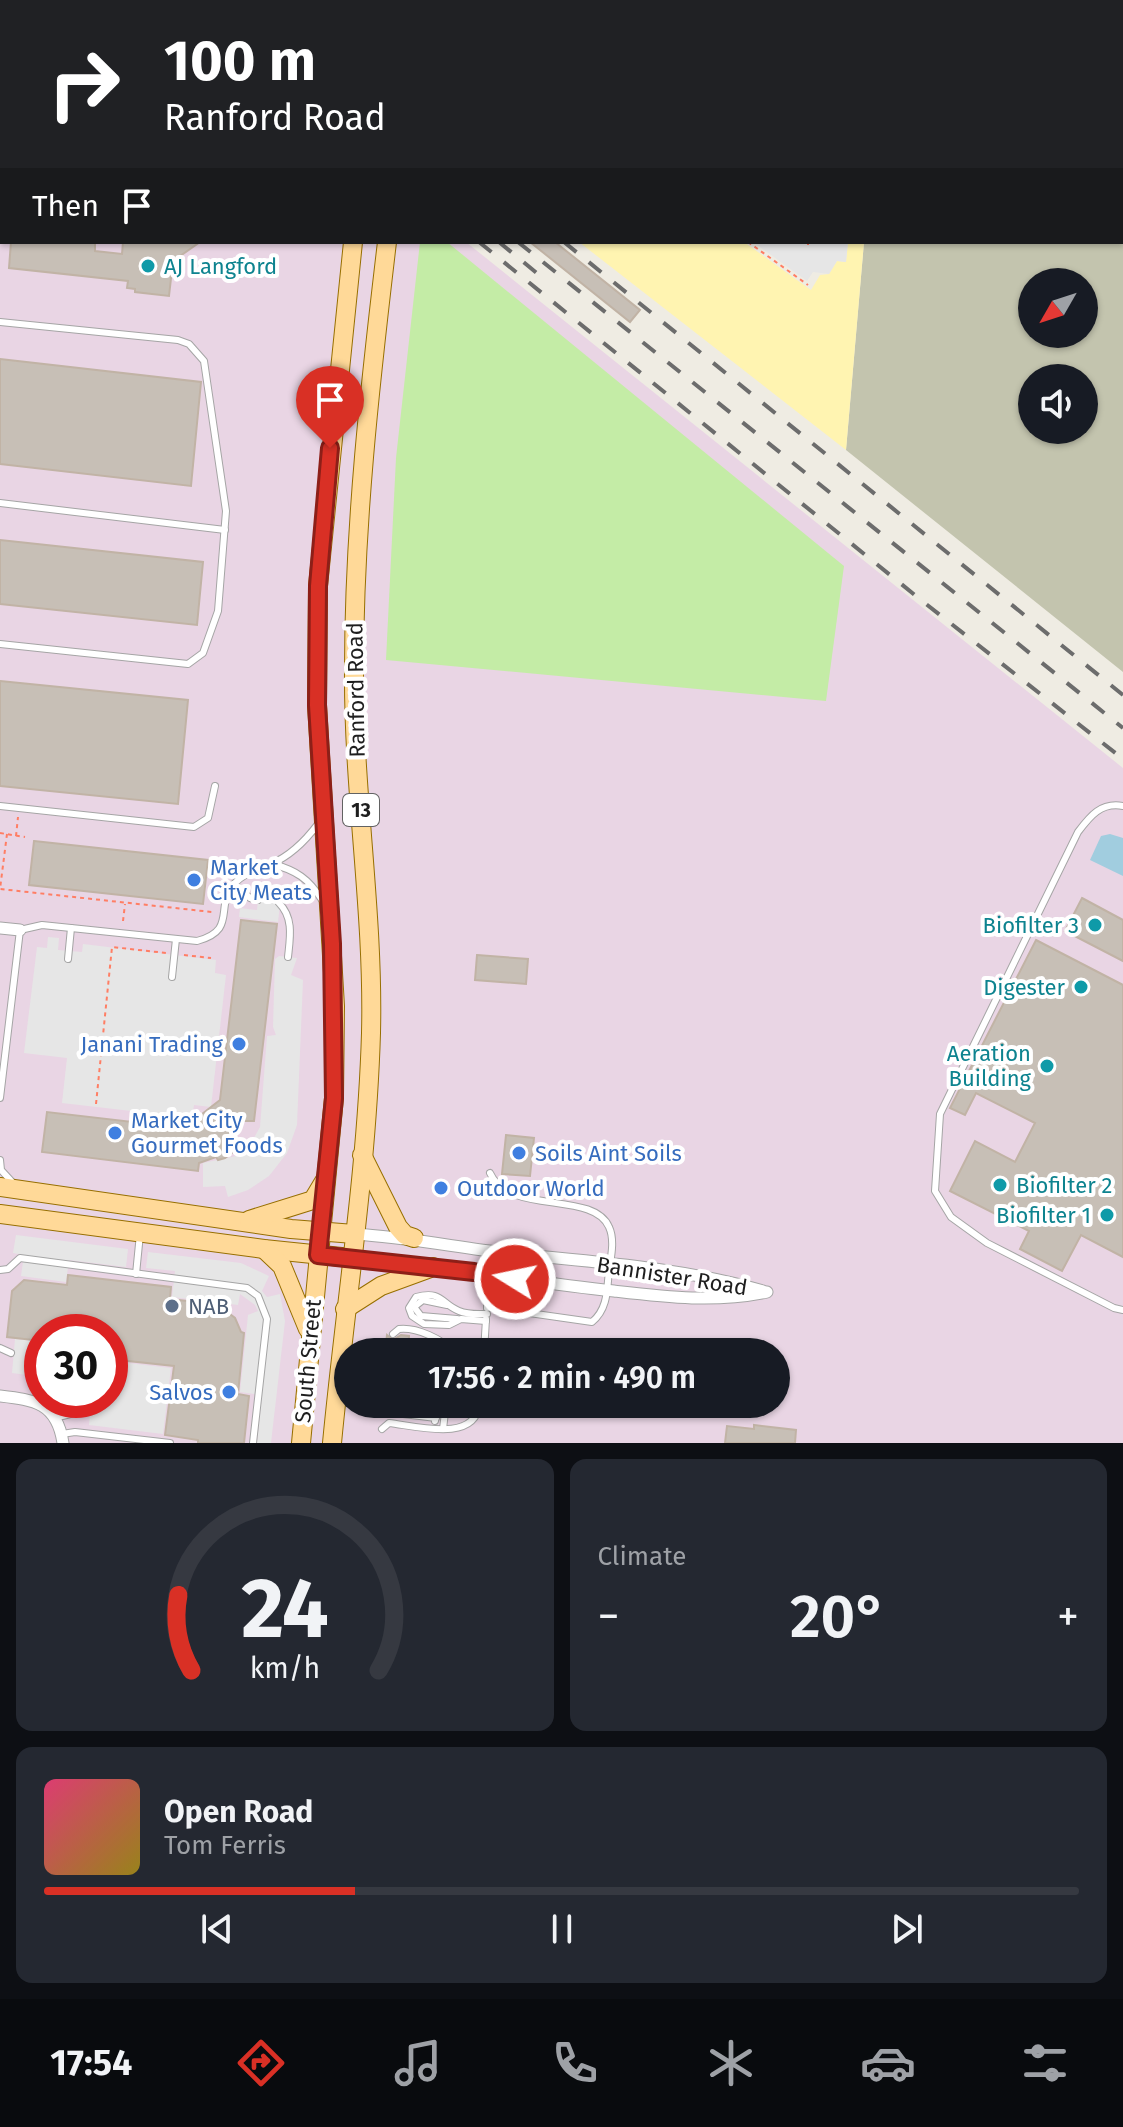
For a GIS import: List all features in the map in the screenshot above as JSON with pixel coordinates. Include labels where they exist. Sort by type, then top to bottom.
[{"type":"main road","name":"Ranford Road","points":[[321,1231],[334,1098],[335,1006],[317,705],[318,586],[353,244]]},
{"type":"main road","name":"Ranford Road","points":[[354,1234],[362,1155],[371,988],[355,731],[356,574],[362,456],[387,244]]},
{"type":"main road","points":[[362,1155],[398,1227],[405,1235],[414,1238]]},
{"type":"main road","points":[[241,1222],[313,1200],[327,1174]]},
{"type":"main road","name":"Bannister Road","points":[[8,1191],[354,1234]]},
{"type":"main road","name":"Bannister Road","points":[[0,1214],[140,1234],[351,1258]]},
{"type":"main road","name":"South Street","points":[[301,1443],[321,1231]]},
{"type":"main road","name":"South Street","points":[[332,1443],[354,1234]]},
{"type":"main road","points":[[264,1249],[282,1266],[310,1336]]},
{"type":"main road","points":[[345,1309],[381,1286],[433,1267]]},
{"type":"street","points":[[0,928],[20,930]]},
{"type":"street","name":"Bannister Road","points":[[351,1258],[683,1299],[736,1298],[767,1292],[668,1272],[474,1249],[414,1238],[354,1234]]},
{"type":"street","points":[[0,1396],[24,1400]]},
{"type":"street","points":[[54,1418],[62,1439]]},
{"type":"lane","points":[[0,322],[178,340],[197,351],[204,361],[210,391],[225,530],[218,611],[209,643],[194,662],[188,664],[0,644]]},
{"type":"lane","points":[[0,503],[225,530]]},
{"type":"lane","points":[[0,806],[194,827],[208,818],[215,786]]},
{"type":"lane","points":[[1123,806],[1113,804],[1093,812],[1078,832],[963,1063],[940,1114],[935,1191],[951,1217],[987,1243],[1123,1310]]},
{"type":"lane","points":[[0,1098],[20,930],[42,925],[197,941],[210,938],[223,924],[227,897],[234,884],[243,875],[272,864],[308,838],[323,817]]},
{"type":"lane","points":[[272,864],[301,874],[310,881],[331,912]]},
{"type":"lane","points":[[234,884],[250,898],[258,900]]},
{"type":"lane","points":[[279,903],[287,910],[289,920],[288,957]]},
{"type":"lane","points":[[68,959],[71,928]]},
{"type":"lane","points":[[172,977],[176,939]]},
{"type":"lane","points":[[0,1160],[8,1191]]},
{"type":"lane","points":[[487,1314],[461,1319],[449,1325],[424,1324],[412,1316],[409,1308],[416,1297],[439,1296],[454,1309],[585,1323],[598,1317],[607,1291],[611,1230],[604,1219],[590,1211],[511,1194],[495,1183],[490,1173]]},
{"type":"lane","points":[[136,1274],[140,1234]]},
{"type":"lane","points":[[0,1270],[8,1269],[20,1258],[247,1288],[258,1296],[267,1319],[253,1443]]},
{"type":"lane","points":[[485,1338],[490,1276]]},
{"type":"lane","points":[[393,1334],[399,1329],[411,1328],[432,1338]]},
{"type":"lane","points":[[0,1348],[11,1353]]},
{"type":"lane","points":[[434,1428],[436,1418]]},
{"type":"lane","points":[[443,1429],[444,1418]]},
{"type":"lane","points":[[382,1429],[389,1423],[457,1429],[476,1418]]},
{"type":"lane","points":[[62,1439],[75,1432],[170,1443]]},
{"type":"path","points":[[751,244],[808,285]]},
{"type":"path","points":[[16,836],[19,808]]},
{"type":"path","points":[[0,833],[25,837]]},
{"type":"path","points":[[7,834],[0,889],[225,913]]},
{"type":"path","points":[[96,1104],[112,947],[211,958]]},
{"type":"shaded area","points":[[0,244],[468,244],[1123,768],[1123,1443],[0,1443]]},
{"type":"shaded area","points":[[756,244],[848,244],[846,262],[837,261],[829,274],[813,272],[807,281]]},
{"type":"shaded area","points":[[864,244],[1123,244],[1123,672],[846,450]]},
{"type":"shaded area","points":[[260,883],[282,886],[278,922],[239,917],[240,908],[257,910]]},
{"type":"shaded area","points":[[48,937],[59,938],[58,950],[82,952],[83,944],[216,960],[215,973],[226,975],[211,1107],[194,1105],[192,1118],[62,1103],[67,1058],[24,1053],[37,947],[47,948]]},
{"type":"shaded area","points":[[279,956],[297,958],[291,975],[303,980],[297,1125],[287,1153],[269,1176],[248,1190],[228,1197],[225,1186],[203,1187],[203,1163],[236,1156],[250,1145],[260,1127],[267,1036],[276,1035],[273,1027],[275,959]]},
{"type":"shaded area","points":[[16,1235],[128,1249],[126,1267],[69,1260],[66,1282],[21,1276],[24,1255],[13,1253]]},
{"type":"shaded area","points":[[148,1252],[241,1263],[269,1276],[262,1291],[267,1297],[280,1294],[285,1321],[271,1443],[257,1443],[262,1395],[240,1392],[248,1315],[258,1311],[255,1305],[240,1294],[238,1305],[172,1297],[175,1271],[146,1268]]},
{"type":"shaded area","points":[[15,1339],[24,1340],[24,1375],[12,1373]]},
{"type":"shaded area","points":[[128,1363],[171,1368],[163,1434],[89,1425],[90,1418],[128,1418]]},
{"type":"green space","points":[[420,244],[449,244],[844,566],[826,701],[386,660],[396,458]]},
{"type":"sand","points":[[582,244],[747,244],[811,290],[820,275],[829,274],[837,261],[846,262],[848,244],[864,244],[846,450]]},
{"type":"water","points":[[1110,834],[1123,838],[1123,876],[1090,860],[1101,836]]},
{"type":"building","points":[[11,244],[95,244],[95,251],[122,254],[123,244],[197,244],[173,261],[169,296],[135,292],[135,289],[127,288],[128,281],[9,268]]},
{"type":"building","points":[[532,244],[558,244],[640,310],[630,322]]},
{"type":"building","points":[[0,359],[201,382],[191,486],[0,464]]},
{"type":"building","points":[[0,540],[203,562],[197,625],[0,604]]},
{"type":"building","points":[[0,681],[188,700],[178,804],[0,786]]},
{"type":"building","points":[[34,841],[208,860],[203,904],[29,885]]},
{"type":"building","name":"Biofilter 3","points":[[1082,898],[1123,920],[1123,961],[1065,931]]},
{"type":"building","points":[[241,920],[277,924],[254,1121],[225,1121],[241,1143],[237,1149],[225,1158],[218,1160],[216,1157],[199,1163],[198,1171],[42,1152],[47,1112],[184,1128],[220,1100]]},
{"type":"building","points":[[1036,940],[1123,985],[1123,1257],[1081,1235],[1062,1271],[1020,1249],[1029,1231],[950,1191],[975,1141],[1015,1162],[1035,1123],[976,1093],[965,1115],[950,1108]]},
{"type":"building","points":[[477,955],[528,959],[526,984],[475,980]]},
{"type":"building","points":[[506,1135],[534,1138],[530,1176],[502,1174]]},
{"type":"building","points":[[68,1275],[171,1287],[170,1299],[223,1305],[222,1308],[235,1318],[244,1333],[238,1394],[249,1396],[244,1443],[198,1443],[198,1440],[165,1435],[174,1366],[128,1361],[128,1314],[24,1314],[24,1339],[7,1337],[12,1291],[24,1280],[67,1285]]},
{"type":"building","points":[[754,1425],[796,1430],[795,1443],[725,1443],[727,1426],[754,1429]]},
{"type":"railway","points":[[481,244],[921,600],[1123,759]]},
{"type":"railway","points":[[501,244],[544,279]]},
{"type":"railway","points":[[520,244],[1123,728]]},
{"type":"railway","points":[[566,244],[1123,695]]},
{"type":"place","name":"AJ Langford","points":[[148,266]]},
{"type":"place","name":"Market City Meats","points":[[194,880]]},
{"type":"place","name":"Biofilter 3","points":[[1095,925]]},
{"type":"place","name":"Digester","points":[[1081,987]]},
{"type":"place","name":"Janani Trading","points":[[239,1044]]},
{"type":"place","name":"Aeration Building","points":[[1047,1066]]},
{"type":"place","name":"Market City Gourmet Foods","points":[[115,1133]]},
{"type":"place","name":"Soils Aint Soils","points":[[519,1153]]},
{"type":"place","name":"Biofilter 2","points":[[1000,1185]]},
{"type":"place","name":"Outdoor World","points":[[441,1188]]},
{"type":"place","name":"Biofilter 1","points":[[1107,1215]]},
{"type":"place","name":"NAB","points":[[172,1306]]},
{"type":"place","name":"Salvos","points":[[229,1392]]},
{"type":"route","points":[[330,448],[318,586],[317,705],[331,912],[335,1006],[334,1098],[318,1255],[515,1279]]}]
